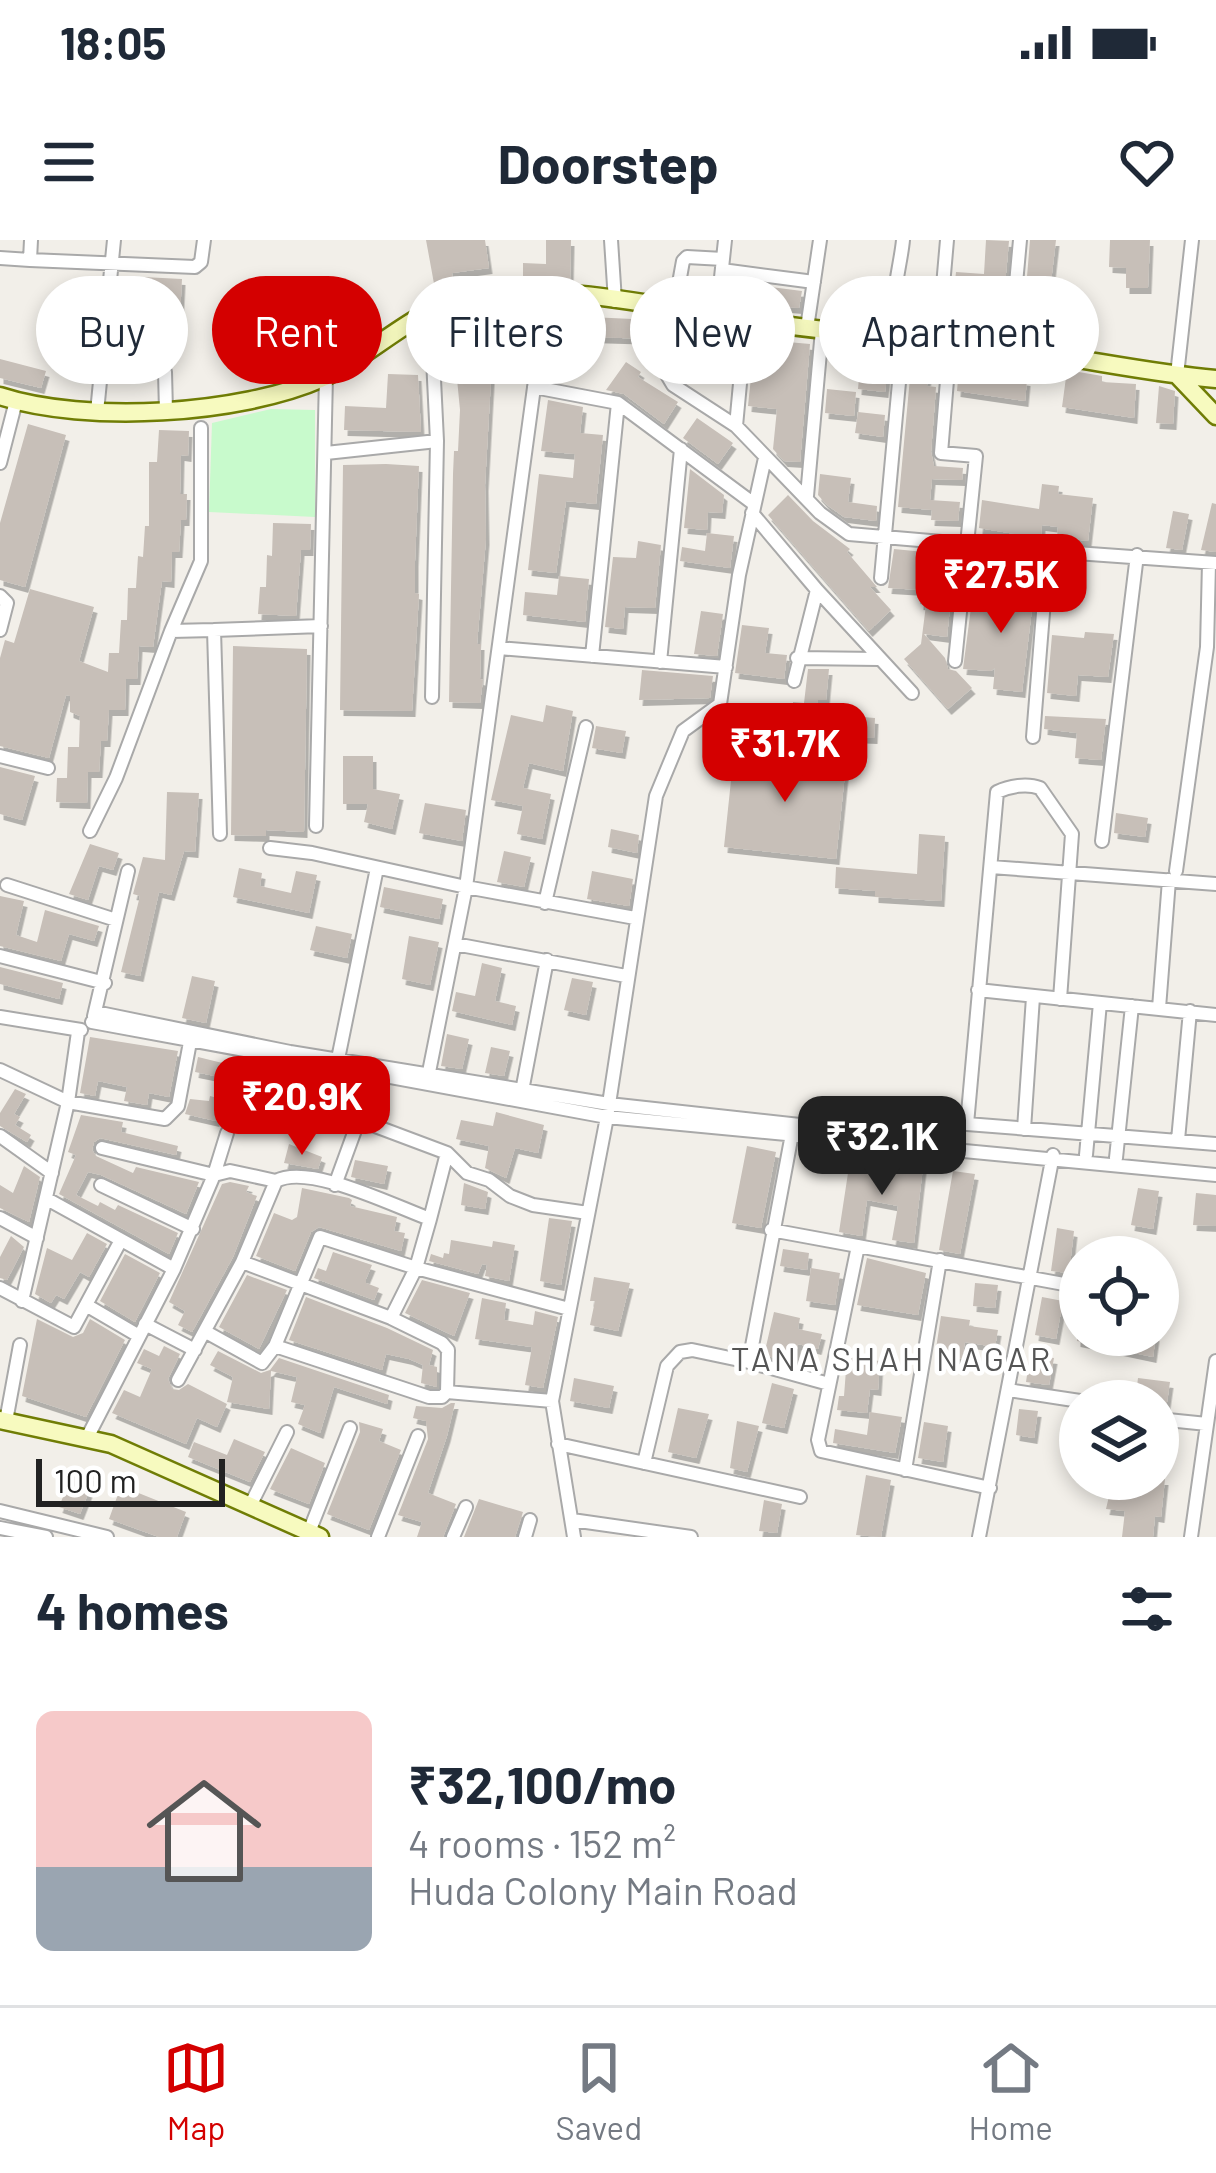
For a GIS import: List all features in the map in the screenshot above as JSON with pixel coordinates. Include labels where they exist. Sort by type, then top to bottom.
[{"type":"street","points":[[30,260],[31,240]]},
{"type":"street","points":[[97,412],[114,240]]},
{"type":"street","points":[[0,258],[195,267],[201,262],[204,240]]},
{"type":"street","points":[[611,240],[615,302]]},
{"type":"street","points":[[721,276],[725,240]]},
{"type":"street","points":[[807,496],[814,282],[820,240]]},
{"type":"street","points":[[899,276],[903,240]]},
{"type":"street","points":[[946,276],[947,240]]},
{"type":"street","points":[[1016,276],[1019,240]]},
{"type":"street","points":[[1192,240],[1177,375],[1216,416]]},
{"type":"street","points":[[680,276],[687,257],[814,282]]},
{"type":"street","points":[[606,301],[630,304]]},
{"type":"street","points":[[795,326],[819,329]]},
{"type":"street","points":[[1099,363],[1216,379]]},
{"type":"street","points":[[167,384],[171,411]]},
{"type":"street","points":[[0,463],[8,399],[97,412],[171,411],[296,384]]},
{"type":"street","points":[[316,826],[326,453],[319,384]]},
{"type":"street","points":[[432,697],[434,384]]},
{"type":"street","points":[[428,1079],[466,887],[534,384]]},
{"type":"street","points":[[672,384],[736,426],[820,513],[849,534],[1212,563],[1207,647],[1172,875],[1159,1008]]},
{"type":"street","points":[[736,426],[740,384]]},
{"type":"street","points":[[881,578],[894,384]]},
{"type":"street","points":[[943,384],[941,453],[976,456],[956,661]]},
{"type":"street","points":[[534,387],[618,403],[681,448],[753,508],[817,590],[912,693]]},
{"type":"street","points":[[592,656],[618,403]]},
{"type":"street","points":[[90,831],[116,778],[201,561],[201,428]]},
{"type":"street","points":[[326,453],[437,441]]},
{"type":"street","points":[[660,662],[681,448]]},
{"type":"street","points":[[574,1537],[553,1401],[608,1111],[656,796],[683,730],[720,704],[765,458]]},
{"type":"street","points":[[1033,737],[1048,551]]},
{"type":"street","points":[[1102,841],[1137,555]]},
{"type":"street","points":[[794,681],[817,590]]},
{"type":"street","points":[[0,596],[8,604],[0,630]]},
{"type":"street","points":[[171,631],[322,626]]},
{"type":"street","points":[[214,630],[220,834]]},
{"type":"street","points":[[499,648],[726,667]]},
{"type":"street","points":[[797,658],[879,659]]},
{"type":"street","points":[[545,903],[586,727]]},
{"type":"street","points":[[0,756],[48,768]]},
{"type":"street","points":[[1060,999],[1072,834],[1040,788],[1031,785],[997,792],[967,1124],[1216,1144]]},
{"type":"street","points":[[270,848],[635,918]]},
{"type":"street","points":[[991,867],[1172,875],[1216,884]]},
{"type":"street","points":[[338,1059],[377,868]]},
{"type":"street","points":[[22,1301],[68,1102],[78,1033],[94,1017],[105,982],[128,871]]},
{"type":"street","points":[[7,885],[116,920]]},
{"type":"street","points":[[455,944],[626,976]]},
{"type":"street","points":[[0,956],[105,982]]},
{"type":"street","points":[[522,1091],[547,960]]},
{"type":"street","points":[[978,990],[1216,1015]]},
{"type":"street","points":[[1024,1129],[1034,997]]},
{"type":"street","points":[[1086,1155],[1100,1003]]},
{"type":"street","points":[[1116,1158],[1132,1006]]},
{"type":"street","points":[[1178,1140],[1190,1012]]},
{"type":"street","points":[[0,1017],[78,1033]]},
{"type":"street","points":[[94,1017],[338,1059],[362,1068]]},
{"type":"street","points":[[94,1017],[190,1042],[608,1111],[792,1134],[1216,1171]]},
{"type":"street","points":[[173,1115],[190,1042]]},
{"type":"street","points":[[335,1185],[359,1120],[362,1068]]},
{"type":"street","points":[[0,1070],[68,1102],[165,1119],[173,1115],[191,1118]]},
{"type":"street","points":[[428,1079],[522,1091],[608,1111],[1216,1171]]},
{"type":"street","points":[[359,1120],[446,1153],[467,1173],[489,1180],[510,1196],[533,1205],[588,1213]]},
{"type":"street","points":[[88,1436],[193,1228],[227,1132]]},
{"type":"street","points":[[749,1362],[792,1134]]},
{"type":"street","points":[[0,1136],[52,1173]]},
{"type":"street","points":[[102,1148],[214,1175],[230,1171],[276,1181],[302,1175],[430,1219]]},
{"type":"street","points":[[391,1318],[416,1268],[446,1153]]},
{"type":"street","points":[[979,1537],[1053,1157]]},
{"type":"street","points":[[178,1380],[242,1262],[276,1181]]},
{"type":"street","points":[[101,1185],[193,1228]]},
{"type":"street","points":[[47,1199],[174,1269]]},
{"type":"street","points":[[0,1218],[38,1238]]},
{"type":"street","points":[[771,1230],[1059,1285]]},
{"type":"street","points":[[206,1332],[262,1363],[275,1346],[320,1237],[569,1309]]},
{"type":"street","points":[[0,1288],[74,1327],[121,1240]]},
{"type":"street","points":[[858,1246],[818,1440],[821,1451],[990,1488]]},
{"type":"street","points":[[904,1471],[940,1260]]},
{"type":"street","points":[[242,1262],[391,1318],[442,1343],[448,1350],[447,1392],[429,1397],[275,1346]]},
{"type":"street","points":[[86,1305],[195,1350]]},
{"type":"street","points":[[20,1346],[3,1420],[88,1436],[314,1534],[350,1428]]},
{"type":"street","points":[[644,1463],[673,1358],[692,1350],[829,1384]]},
{"type":"street","points":[[1191,1537],[1216,1361]]},
{"type":"street","points":[[1008,1390],[1059,1398]]},
{"type":"street","points":[[447,1392],[553,1401]]},
{"type":"street","points":[[1179,1421],[1207,1424]]},
{"type":"street","points":[[250,1506],[286,1432]]},
{"type":"street","points":[[378,1537],[418,1436]]},
{"type":"street","points":[[558,1444],[800,1497]]},
{"type":"street","points":[[453,1537],[466,1508]]},
{"type":"street","points":[[0,1513],[107,1537]]},
{"type":"street","points":[[525,1537],[530,1520]]},
{"type":"street","points":[[572,1520],[691,1537]]},
{"type":"street","points":[[0,1528],[46,1537]]},
{"type":"green space","points":[[271,409],[315,410],[315,517],[209,512],[212,423]]},
{"type":"building","points":[[426,240],[485,240],[489,268],[433,276]]},
{"type":"building","points":[[546,240],[571,240],[570,276],[523,276],[523,263],[546,264]]},
{"type":"building","points":[[986,240],[1009,241],[1006,276],[956,276],[956,272],[984,274]]},
{"type":"building","points":[[1030,240],[1056,240],[1052,276],[1027,276]]},
{"type":"building","points":[[1110,240],[1150,240],[1148,288],[1126,288],[1126,268],[1109,267]]},
{"type":"building","points":[[795,290],[802,291],[799,308],[795,308]]},
{"type":"building","points":[[606,318],[630,319],[630,338],[606,338]]},
{"type":"building","points":[[795,343],[810,344],[800,462],[784,461],[773,449],[777,409],[748,406],[750,384],[795,384]]},
{"type":"building","points":[[0,359],[36,368],[36,384],[42,384],[41,388],[0,378]]},
{"type":"building","points":[[626,362],[630,384],[649,384],[678,402],[664,424],[624,394],[606,390]]},
{"type":"building","points":[[388,374],[406,375],[406,384],[418,384],[421,432],[344,430],[345,406],[386,408]]},
{"type":"building","points":[[1099,375],[1102,382],[1136,384],[1134,418],[1062,407],[1065,384],[1099,384]]},
{"type":"building","points":[[457,384],[491,384],[477,644],[481,644],[483,680],[480,703],[449,702],[453,474],[460,410]]},
{"type":"building","points":[[858,384],[886,384],[885,392],[858,389]]},
{"type":"building","points":[[909,384],[927,384],[936,387],[934,466],[963,468],[962,480],[932,479],[930,500],[960,502],[958,521],[931,520],[932,510],[898,507]]},
{"type":"building","points":[[958,384],[1027,384],[1025,401],[957,391]]},
{"type":"building","points":[[1159,386],[1175,391],[1173,424],[1156,423]]},
{"type":"building","points":[[827,389],[856,392],[854,416],[825,413]]},
{"type":"building","points":[[548,400],[583,407],[580,433],[603,435],[596,504],[566,501],[556,573],[528,570],[539,474],[573,478],[575,454],[541,451]]},
{"type":"building","points":[[858,412],[885,415],[883,437],[855,433]]},
{"type":"building","points":[[697,418],[733,443],[718,464],[683,438]]},
{"type":"building","points":[[28,424],[66,435],[25,587],[0,580],[0,523]]},
{"type":"building","points":[[159,430],[189,431],[188,456],[181,455],[180,494],[187,494],[186,520],[181,520],[179,552],[172,552],[171,582],[162,581],[153,647],[139,646],[137,679],[126,679],[125,710],[109,710],[99,772],[88,772],[87,803],[56,802],[57,778],[67,778],[68,747],[79,747],[80,716],[70,712],[70,696],[66,695],[49,758],[0,746],[0,658],[5,640],[14,643],[30,589],[94,607],[79,661],[108,672],[109,653],[119,653],[121,620],[127,620],[128,588],[136,588],[138,556],[143,557],[145,526],[149,526],[149,462],[157,462]]},
{"type":"building","points":[[343,465],[419,466],[415,593],[419,594],[412,711],[340,710]]},
{"type":"building","points":[[690,469],[724,495],[722,513],[708,512],[707,530],[684,528]]},
{"type":"building","points":[[820,474],[851,478],[848,502],[877,506],[876,521],[844,517],[827,505],[818,495]]},
{"type":"building","points":[[1042,484],[1059,486],[1058,494],[1093,498],[1088,541],[1057,537],[1058,527],[1042,525],[1041,535],[1032,537],[979,528],[982,500],[1039,509]]},
{"type":"building","points":[[788,495],[850,549],[847,552],[877,587],[870,587],[891,610],[869,631],[768,515]]},
{"type":"building","points":[[1212,503],[1216,504],[1216,552],[1201,550]]},
{"type":"building","points":[[1173,511],[1189,514],[1182,550],[1166,548]]},
{"type":"building","points":[[273,523],[311,524],[310,550],[301,550],[296,616],[258,614],[260,587],[266,587],[267,555],[272,556]]},
{"type":"building","points":[[707,533],[734,536],[730,568],[680,561],[682,547],[705,551]]},
{"type":"building","points":[[638,541],[661,545],[655,608],[625,607],[623,629],[605,627],[613,557],[636,558]]},
{"type":"building","points":[[894,549],[955,555],[954,567],[923,564],[922,584],[952,587],[947,637],[924,634],[945,658],[948,669],[972,688],[948,709],[904,659],[921,644],[926,605],[920,604],[921,590],[888,588]]},
{"type":"building","points":[[559,576],[589,579],[585,622],[523,615],[525,592],[557,595]]},
{"type":"building","points":[[1004,580],[1035,584],[1022,692],[993,689],[995,668],[963,669],[972,600],[1002,603]]},
{"type":"building","points":[[701,611],[723,614],[717,656],[694,654]]},
{"type":"building","points":[[742,625],[769,628],[765,653],[787,655],[784,679],[735,673]]},
{"type":"building","points":[[1085,632],[1114,634],[1108,677],[1078,675],[1076,696],[1047,693],[1052,635],[1084,638]]},
{"type":"building","points":[[233,646],[307,649],[304,832],[231,835]]},
{"type":"building","points":[[808,669],[829,669],[826,700],[818,700],[816,733],[792,732],[793,702],[804,703]]},
{"type":"building","points":[[642,670],[713,676],[710,698],[639,700]]},
{"type":"building","points":[[546,705],[573,711],[563,771],[529,763],[523,788],[551,794],[542,839],[517,834],[523,806],[491,800],[511,715],[543,722]]},
{"type":"building","points":[[850,716],[875,718],[874,738],[849,737]]},
{"type":"building","points":[[1045,716],[1106,719],[1101,760],[1075,758],[1077,733],[1044,729]]},
{"type":"building","points":[[596,726],[626,731],[622,753],[592,748]]},
{"type":"building","points":[[734,752],[846,764],[836,859],[724,847]]},
{"type":"building","points":[[343,756],[373,756],[373,789],[400,794],[392,829],[364,822],[368,804],[343,804]]},
{"type":"building","points":[[0,767],[35,776],[22,820],[0,814]]},
{"type":"building","points":[[167,792],[199,793],[195,852],[184,851],[171,895],[159,892],[140,976],[121,972],[140,896],[133,894],[143,857],[165,860]]},
{"type":"building","points":[[425,803],[466,810],[462,841],[419,833]]},
{"type":"building","points":[[1116,813],[1148,818],[1145,837],[1114,833]]},
{"type":"building","points":[[611,829],[639,835],[637,853],[608,847]]},
{"type":"building","points":[[919,834],[945,836],[941,901],[875,897],[875,891],[835,888],[836,867],[917,874]]},
{"type":"building","points":[[90,844],[119,853],[113,870],[99,866],[88,900],[69,894]]},
{"type":"building","points":[[504,851],[531,857],[524,887],[497,882]]},
{"type":"building","points":[[239,868],[262,873],[260,886],[291,893],[296,871],[317,875],[309,913],[233,897]]},
{"type":"building","points":[[592,871],[633,879],[629,906],[587,899]]},
{"type":"building","points":[[384,887],[443,899],[439,919],[380,907]]},
{"type":"building","points":[[0,896],[24,901],[16,935],[37,942],[45,910],[99,926],[94,941],[69,934],[61,961],[0,946]]},
{"type":"building","points":[[316,926],[352,934],[347,958],[310,950]]},
{"type":"building","points":[[409,936],[439,942],[430,985],[402,979]]},
{"type":"building","points":[[482,963],[502,968],[495,1001],[516,1006],[512,1025],[452,1011],[456,992],[475,996]]},
{"type":"building","points":[[0,967],[63,983],[59,999],[0,984]]},
{"type":"building","points":[[192,976],[215,981],[206,1023],[182,1018]]},
{"type":"building","points":[[572,978],[593,982],[586,1015],[564,1010]]},
{"type":"building","points":[[447,1034],[469,1039],[462,1069],[441,1066]]},
{"type":"building","points":[[90,1037],[178,1051],[169,1097],[149,1093],[147,1105],[124,1101],[127,1087],[98,1081],[95,1096],[80,1093]]},
{"type":"building","points":[[491,1047],[510,1051],[504,1076],[485,1073]]},
{"type":"building","points":[[198,1057],[251,1070],[245,1095],[222,1090],[225,1078],[195,1072]]},
{"type":"building","points":[[280,1076],[309,1077],[334,1085],[332,1098],[345,1100],[335,1127],[300,1118],[303,1102],[277,1093]]},
{"type":"building","points":[[15,1089],[26,1094],[14,1114],[20,1117],[15,1125],[31,1135],[27,1142],[0,1126],[0,1113]]},
{"type":"building","points":[[210,1096],[221,1099],[216,1121],[185,1114],[190,1099],[209,1101]]},
{"type":"building","points":[[496,1112],[544,1125],[538,1153],[515,1148],[506,1178],[485,1168],[489,1146],[456,1139],[461,1120],[493,1126]]},
{"type":"building","points":[[81,1115],[123,1122],[121,1132],[178,1146],[176,1155],[100,1138],[92,1150],[133,1173],[136,1167],[199,1182],[186,1214],[88,1172],[76,1195],[98,1206],[100,1202],[115,1210],[118,1205],[178,1233],[169,1254],[59,1194],[76,1155],[68,1152]]},
{"type":"building","points":[[289,1144],[322,1157],[318,1169],[284,1163]]},
{"type":"building","points":[[747,1146],[776,1152],[761,1228],[732,1223]]},
{"type":"building","points":[[355,1160],[388,1166],[384,1184],[351,1177]]},
{"type":"building","points":[[850,1160],[900,1173],[902,1164],[923,1167],[914,1243],[892,1240],[898,1206],[867,1200],[862,1236],[839,1232]]},
{"type":"building","points":[[24,1166],[40,1177],[29,1222],[0,1208],[0,1185],[13,1193]]},
{"type":"building","points":[[953,1171],[975,1174],[960,1254],[939,1250]]},
{"type":"building","points":[[464,1183],[488,1192],[485,1209],[461,1205]]},
{"type":"building","points":[[222,1184],[249,1186],[246,1192],[257,1196],[233,1257],[192,1332],[178,1325],[185,1311],[169,1302]]},
{"type":"building","points":[[302,1188],[349,1198],[350,1206],[397,1217],[394,1231],[405,1233],[401,1251],[319,1227],[311,1232],[295,1271],[256,1256],[274,1213],[292,1220],[297,1217]]},
{"type":"building","points":[[1138,1188],[1159,1191],[1153,1229],[1131,1225]]},
{"type":"building","points":[[1196,1193],[1216,1195],[1216,1226],[1193,1225]]},
{"type":"building","points":[[549,1218],[572,1221],[561,1285],[540,1281]]},
{"type":"building","points":[[1057,1228],[1074,1231],[1073,1236],[1059,1236],[1059,1272],[1051,1271]]},
{"type":"building","points":[[87,1233],[107,1244],[89,1277],[80,1272],[64,1299],[56,1295],[51,1303],[35,1294],[47,1248],[72,1260]]},
{"type":"building","points":[[11,1236],[24,1247],[7,1280],[0,1278],[0,1257]]},
{"type":"building","points":[[451,1240],[492,1247],[493,1241],[515,1245],[509,1281],[485,1276],[487,1265],[482,1264],[478,1274],[429,1261],[431,1254],[443,1258],[444,1253],[449,1254]]},
{"type":"building","points":[[783,1249],[809,1253],[807,1270],[780,1266]]},
{"type":"building","points":[[333,1252],[372,1265],[366,1283],[379,1288],[374,1300],[314,1278],[318,1268],[326,1271]]},
{"type":"building","points":[[125,1254],[160,1273],[135,1322],[100,1301]]},
{"type":"building","points":[[867,1258],[926,1273],[918,1315],[857,1305]]},
{"type":"building","points":[[811,1268],[840,1273],[835,1305],[806,1301]]},
{"type":"building","points":[[247,1275],[287,1290],[259,1349],[219,1327]]},
{"type":"building","points":[[594,1277],[630,1283],[618,1331],[590,1325]]},
{"type":"building","points":[[422,1280],[470,1293],[454,1336],[405,1313]]},
{"type":"building","points":[[975,1283],[998,1285],[995,1308],[973,1306]]},
{"type":"building","points":[[306,1297],[433,1350],[429,1365],[437,1367],[437,1387],[421,1383],[423,1365],[409,1359],[386,1354],[382,1370],[289,1340]]},
{"type":"building","points":[[1042,1297],[1059,1300],[1056,1339],[1035,1335]]},
{"type":"building","points":[[482,1298],[506,1303],[504,1320],[533,1325],[535,1311],[558,1317],[543,1388],[525,1385],[532,1347],[475,1339]]},
{"type":"building","points":[[774,1312],[800,1318],[798,1329],[822,1334],[818,1349],[798,1344],[794,1363],[764,1355]]},
{"type":"building","points":[[941,1316],[998,1330],[995,1347],[965,1342],[962,1359],[935,1355]]},
{"type":"building","points":[[37,1319],[73,1337],[83,1333],[90,1319],[125,1340],[86,1417],[22,1396]]},
{"type":"building","points":[[164,1346],[180,1354],[168,1379],[172,1389],[188,1384],[227,1404],[217,1427],[197,1418],[186,1444],[112,1413],[124,1390],[140,1397],[152,1369],[137,1363],[144,1349],[159,1356]]},
{"type":"building","points":[[218,1351],[261,1373],[279,1358],[389,1395],[387,1404],[334,1387],[320,1433],[298,1424],[305,1405],[291,1402],[297,1377],[271,1371],[269,1409],[227,1402],[233,1377],[210,1365]]},
{"type":"building","points":[[1030,1355],[1054,1358],[1049,1385],[1026,1382]]},
{"type":"building","points":[[847,1357],[880,1361],[878,1390],[870,1389],[867,1413],[837,1410],[839,1396],[844,1396]]},
{"type":"building","points":[[574,1378],[614,1386],[609,1408],[570,1401]]},
{"type":"building","points":[[772,1383],[794,1389],[784,1428],[762,1423]]},
{"type":"building","points":[[455,1403],[447,1436],[428,1493],[456,1504],[443,1537],[417,1537],[422,1522],[398,1515],[428,1439],[426,1421],[413,1418],[416,1406],[442,1408]]},
{"type":"building","points":[[678,1408],[709,1414],[696,1458],[668,1452]]},
{"type":"building","points":[[1019,1409],[1038,1411],[1034,1438],[1016,1435]]},
{"type":"building","points":[[870,1412],[902,1417],[895,1453],[833,1443],[835,1429],[867,1435]]},
{"type":"building","points":[[737,1421],[759,1426],[747,1472],[730,1468]]},
{"type":"building","points":[[359,1422],[383,1429],[379,1441],[401,1450],[369,1530],[327,1514],[360,1432]]},
{"type":"building","points":[[924,1422],[948,1426],[943,1462],[918,1458]]},
{"type":"building","points":[[234,1439],[265,1452],[250,1482],[188,1457],[194,1442],[227,1455]]},
{"type":"building","points":[[291,1448],[325,1463],[309,1504],[270,1489]]},
{"type":"building","points":[[74,1469],[95,1476],[80,1514],[59,1507]]},
{"type":"building","points":[[866,1475],[891,1480],[881,1537],[856,1535]]},
{"type":"building","points":[[121,1486],[186,1512],[177,1537],[159,1537],[109,1519]]},
{"type":"building","points":[[479,1499],[523,1512],[515,1537],[464,1537]]},
{"type":"building","points":[[764,1500],[782,1504],[777,1533],[759,1531]]},
{"type":"building","points":[[1108,1500],[1163,1500],[1153,1537],[1122,1537],[1125,1511],[1106,1509]]},
{"type":"district","name":"TANA SHAH NAGAR","points":[[892,1358]]}]
